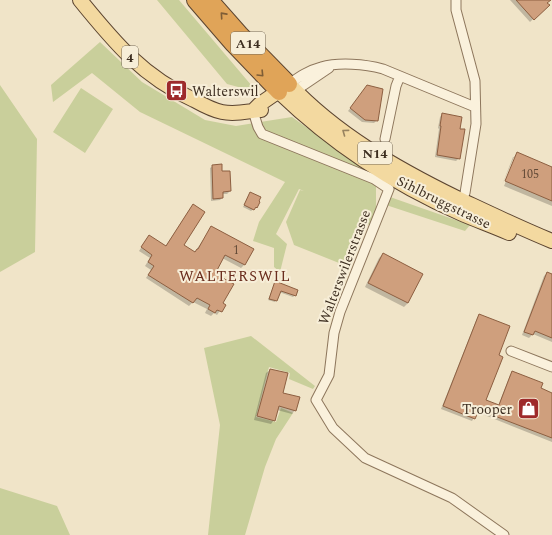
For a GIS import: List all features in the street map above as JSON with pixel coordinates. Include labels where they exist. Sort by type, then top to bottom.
[{"type":"highway","name":"A14","points":[[194,0],[233,44],[287,91]]},
{"type":"highway","name":"A14","points":[[210,0],[287,91]]},
{"type":"main road","name":"4","points":[[80,0],[126,54],[147,72],[167,86],[198,103],[221,112],[240,113],[253,111]]},
{"type":"main road","points":[[253,111],[260,104],[287,91]]},
{"type":"main road","name":"Sihlbruggstrasse","points":[[287,91],[389,162],[424,182],[552,241]]},
{"type":"main road","name":"Sihlbruggstrasse","points":[[287,91],[324,132],[383,172],[420,194],[460,213],[552,251]]},
{"type":"street","points":[[456,0],[456,10],[475,81],[476,124],[465,193]]},
{"type":"street","points":[[287,91],[312,70],[322,66],[352,64],[368,65],[400,76],[475,107]]},
{"type":"street","points":[[385,139],[396,86],[400,76]]},
{"type":"street","name":"Walterswilerstrasse","points":[[253,111],[262,134],[374,179],[389,189],[340,312],[334,333],[330,374],[316,400],[332,428],[366,458],[452,498],[504,535]]},
{"type":"street","points":[[511,351],[552,367]]},
{"type":"green space","points":[[157,0],[179,0],[257,92],[227,84]]},
{"type":"green space","points":[[100,42],[142,82],[205,120],[236,126],[292,117],[376,177],[376,228],[363,222],[349,267],[294,245],[286,222],[300,190],[304,191],[299,189],[276,234],[287,244],[280,272],[274,267],[274,248],[253,241],[259,222],[285,182],[140,112],[92,73],[53,102],[51,85]]},
{"type":"green space","points":[[0,85],[37,139],[35,252],[0,272]]},
{"type":"green space","points":[[81,88],[113,109],[85,153],[53,132]]},
{"type":"green space","points":[[390,197],[470,225],[465,231],[386,205]]},
{"type":"green space","points":[[251,336],[315,386],[313,389],[289,379],[290,373],[269,367],[256,417],[276,422],[281,408],[293,413],[276,439],[265,467],[245,535],[208,535],[220,425],[204,348]]},
{"type":"green space","points":[[0,488],[57,506],[70,535],[0,535]]},
{"type":"building","points":[[516,0],[551,0],[547,3],[550,5],[534,20]]},
{"type":"building","points":[[367,85],[383,89],[378,121],[365,120],[350,108]]},
{"type":"building","points":[[442,113],[462,117],[460,129],[465,129],[460,159],[437,155]]},
{"type":"building","points":[[517,152],[552,167],[552,201],[505,181]]},
{"type":"building","points":[[222,164],[222,171],[230,171],[231,191],[223,192],[223,198],[213,199],[212,165]]},
{"type":"building","points":[[250,192],[261,197],[257,208],[256,207],[254,210],[244,205]]},
{"type":"building","points":[[193,204],[205,212],[184,245],[195,252],[211,226],[254,249],[245,265],[225,255],[215,274],[234,284],[223,303],[226,305],[222,312],[217,310],[215,313],[208,309],[210,305],[197,298],[193,303],[148,275],[154,266],[148,262],[152,255],[141,247],[149,235],[166,246]]},
{"type":"building","points":[[383,253],[423,274],[408,303],[368,283]]},
{"type":"building","points":[[547,272],[552,274],[552,338],[535,331],[533,335],[524,332]]},
{"type":"building","points":[[275,281],[298,290],[296,296],[281,291],[277,301],[269,299]]},
{"type":"building","points":[[479,314],[510,326],[499,355],[503,357],[486,400],[499,405],[512,371],[543,383],[541,388],[552,393],[552,438],[479,410],[475,419],[443,406]]},
{"type":"building","points":[[270,369],[288,373],[283,393],[300,397],[296,411],[279,406],[275,421],[257,416]]},
{"type":"place","name":"Walterswil","points":[[176,91]]},
{"type":"place","name":"Trooper","points":[[528,409]]},
{"type":"district","name":"WALTERSWIL","points":[[235,276]]}]
